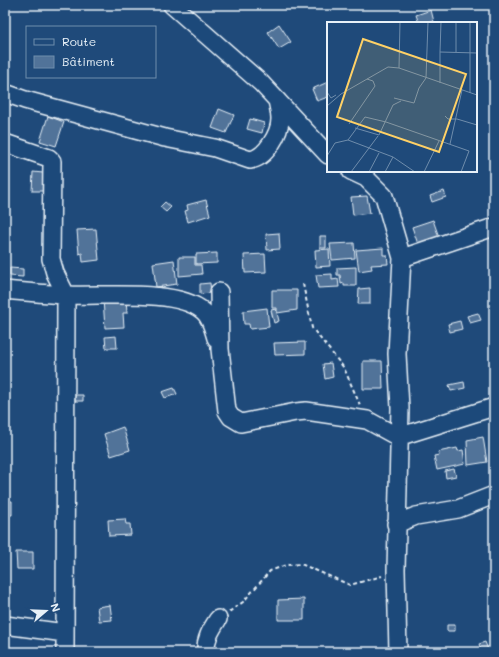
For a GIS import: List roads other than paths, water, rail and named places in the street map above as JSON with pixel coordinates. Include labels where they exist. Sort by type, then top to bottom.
[{"type":"street","points":[[172,5],[246,70],[277,100],[327,154]]},
{"type":"street","points":[[5,93],[25,100],[165,138],[215,148],[250,160],[256,159],[261,155],[274,138],[280,119],[277,100]]},
{"type":"street","points":[[5,143],[49,158],[52,161],[51,259],[55,273],[66,295],[65,652]]},
{"type":"street","points":[[353,172],[366,178],[384,196],[402,258],[397,354],[400,408],[396,524],[398,652]]},
{"type":"street","points":[[402,258],[494,227]]},
{"type":"street","points":[[5,290],[66,295],[142,296],[176,299],[187,302],[204,311],[210,320],[220,349]]},
{"type":"street","points":[[219,292],[220,349],[227,411],[231,417],[242,423],[306,411],[359,418],[398,437],[494,407]]},
{"type":"street","points":[[396,524],[416,516],[458,508],[494,495]]},
{"type":"street","points":[[206,652],[205,644],[210,631],[218,619]]},
{"type":"street","points":[[5,625],[64,634]]}]
